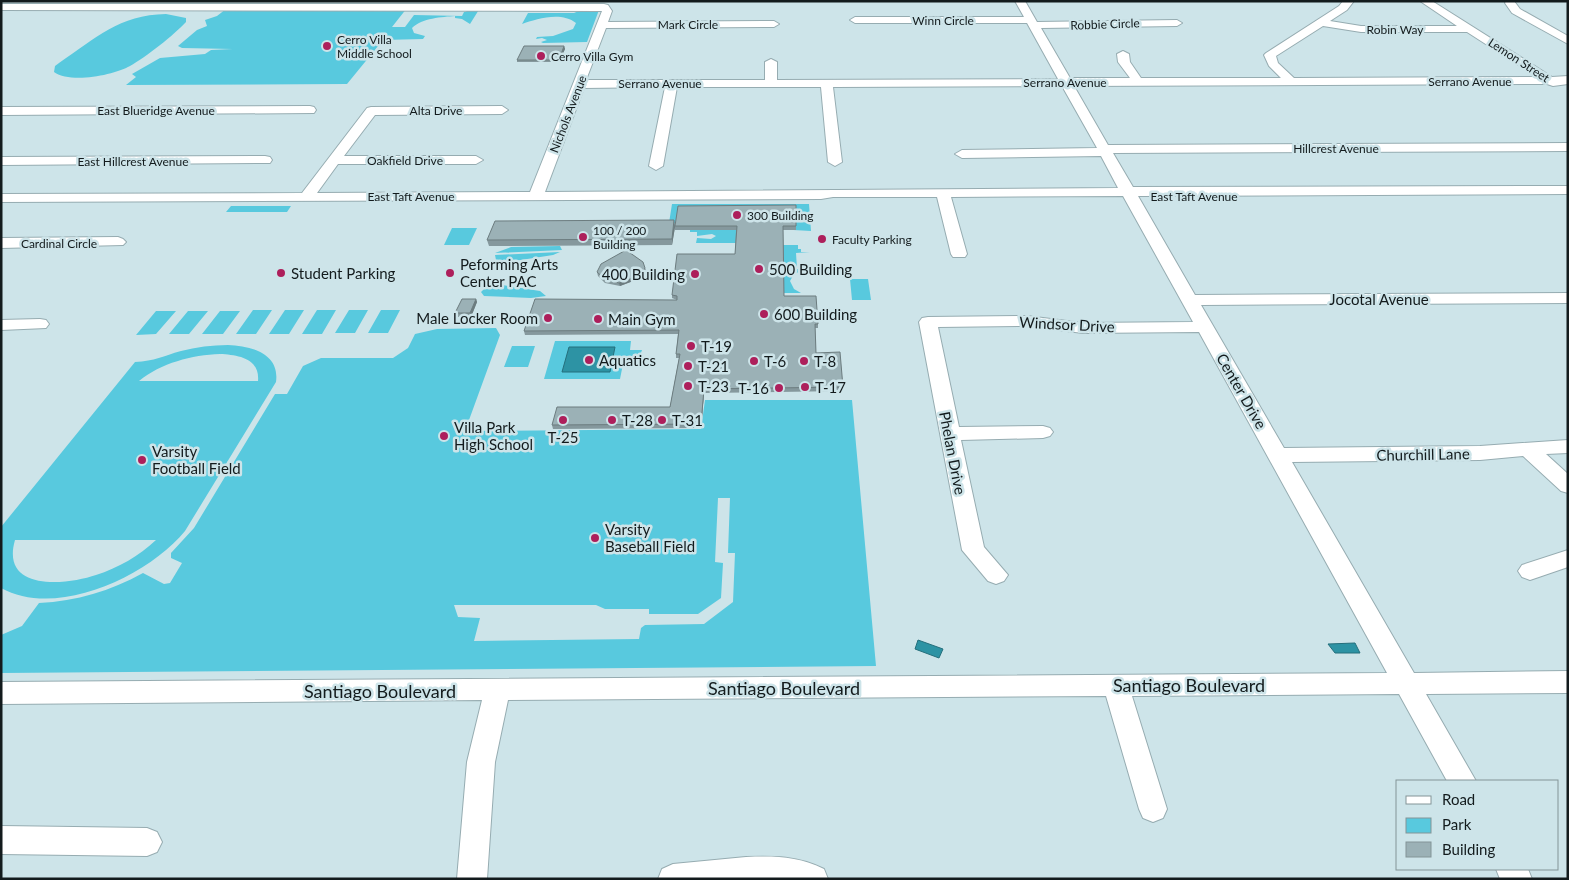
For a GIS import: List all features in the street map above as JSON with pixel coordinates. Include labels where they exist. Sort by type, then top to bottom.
[{"type":"street","name":"Center Drive","points":[[1020,1],[1279,455],[1461,780]]},
{"type":"street","points":[[1291,81],[1273,64],[1270,55],[1343,8],[1349,1]]},
{"type":"street","name":"Lemon Street","points":[[1425,1],[1568,91]]},
{"type":"street","name":"Lemon Street","points":[[1432,1],[1471,29]]},
{"type":"street","points":[[1,7],[558,3]]},
{"type":"street","name":"Nichols Avenue","points":[[536,196],[607,10],[602,6],[558,3]]},
{"type":"street","points":[[1510,3],[1516,11],[1568,42]]},
{"type":"street","name":"Winn Circle","points":[[855,20],[1032,22]]},
{"type":"street","name":"Robbie Circle","points":[[1032,22],[1177,23]]},
{"type":"street","name":"Robin Way","points":[[1319,22],[1361,29],[1471,29]]},
{"type":"street","name":"Mark Circle","points":[[602,25],[774,24]]},
{"type":"street","points":[[1123,54],[1124,62],[1138,82]]},
{"type":"street","points":[[771,62],[771,83]]},
{"type":"street","name":"Serrano Avenue","points":[[579,84],[1568,80]]},
{"type":"street","points":[[656,166],[672,83]]},
{"type":"street","points":[[828,83],[835,162]]},
{"type":"street","name":"East Blueridge Avenue","points":[[1,111],[310,110]]},
{"type":"street","name":"Alta Drive","points":[[334,160],[371,111],[502,110]]},
{"type":"street","name":"Hillcrest Avenue","points":[[962,154],[1568,147]]},
{"type":"street","name":"East Hillcrest Avenue","points":[[1,161],[265,160]]},
{"type":"street","points":[[307,196],[334,160]]},
{"type":"street","name":"Oakfield Drive","points":[[334,160],[476,160]]},
{"type":"street","name":"East Taft Avenue","points":[[1495,193],[1568,190]]},
{"type":"street","name":"East Taft Avenue","points":[[1,198],[821,196],[834,199],[944,195],[1389,193],[1568,195]]},
{"type":"street","points":[[944,195],[959,254]]},
{"type":"street","name":"Cardinal Circle","points":[[1,243],[118,242]]},
{"type":"street","name":"Jocotal Avenue","points":[[1191,300],[1568,298]]},
{"type":"street","name":"Windsor Drive","points":[[928,322],[1027,321],[1083,328],[1206,327]]},
{"type":"street","name":"Phelan Drive","points":[[928,322],[972,550],[996,575]]},
{"type":"street","points":[[1,325],[40,324]]},
{"type":"street","points":[[950,434],[1043,432]]},
{"type":"street","name":"Churchill Lane","points":[[1279,455],[1480,453],[1568,446]]},
{"type":"street","points":[[1529,450],[1568,486]]},
{"type":"street","points":[[1530,571],[1568,558]]},
{"type":"street","name":"Santiago Boulevard","points":[[1,693],[1568,682]]},
{"type":"street","points":[[1116,685],[1153,808]]},
{"type":"street","points":[[472,879],[481,762],[497,690]]},
{"type":"street","points":[[1,840],[147,842]]},
{"type":"street","points":[[673,879],[779,869],[807,874],[813,879]]},
{"type":"green space","points":[[407,8],[392,27],[405,27],[414,15],[462,16],[464,12],[467,12],[465,11],[467,8],[480,8],[470,24],[462,19],[455,18],[455,16],[432,19],[421,22],[412,28],[414,33],[425,36],[423,39],[383,40],[347,84],[126,85],[136,77],[132,74],[160,58],[205,54],[211,50],[233,49],[182,48],[178,46],[197,30],[207,26],[205,20],[217,16],[226,9]]},
{"type":"green space","points":[[586,8],[599,10],[587,42],[543,43],[541,42],[547,40],[542,38],[536,39],[537,37],[553,36],[573,29],[576,23],[563,17],[549,17],[522,24],[528,13],[574,13]]},
{"type":"green space","points":[[166,14],[186,18],[186,22],[160,46],[130,66],[103,75],[81,78],[61,76],[54,72],[55,66],[109,29],[121,23],[149,15]]},
{"type":"green space","name":"300 Building","points":[[672,204],[809,204],[811,231],[669,223]]},
{"type":"green space","points":[[231,206],[291,206],[287,212],[226,212]]},
{"type":"green space","points":[[452,228],[477,228],[469,245],[444,245]]},
{"type":"green space","points":[[690,230],[782,230],[758,243],[696,243],[697,238],[711,239],[716,236],[712,234],[697,236],[697,232],[690,232]]},
{"type":"green space","points":[[783,245],[798,245],[798,249],[801,249],[801,252],[810,252],[796,253],[797,269],[806,269],[794,274],[790,281],[794,289],[801,293],[784,293]]},
{"type":"green space","points":[[560,246],[562,250],[495,253],[511,247]]},
{"type":"green space","points":[[560,252],[553,255],[502,263],[496,260],[495,255]]},
{"type":"green space","points":[[850,279],[868,279],[871,300],[852,300]]},
{"type":"green space","points":[[490,283],[540,291],[546,296],[531,298],[484,296],[481,292]]},
{"type":"green space","points":[[253,310],[272,310],[256,334],[236,334]]},
{"type":"green space","points":[[285,310],[304,310],[289,334],[269,334]]},
{"type":"green space","points":[[317,310],[336,310],[322,334],[302,334]]},
{"type":"green space","points":[[349,310],[368,310],[355,333],[335,333]]},
{"type":"green space","points":[[381,310],[400,310],[388,333],[368,333]]},
{"type":"green space","points":[[156,311],[176,311],[156,334],[136,335]]},
{"type":"green space","points":[[188,311],[208,311],[189,334],[169,334]]},
{"type":"green space","points":[[220,311],[240,311],[223,334],[202,334]]},
{"type":"green space","points":[[496,328],[500,335],[465,431],[701,429],[705,400],[852,400],[876,666],[1,673],[1,635],[22,626],[39,603],[67,600],[93,594],[143,573],[164,584],[170,583],[182,563],[171,558],[171,553],[194,528],[275,394],[287,394],[303,366],[321,358],[393,358],[408,348],[415,334],[437,329]],"holes":[[[718,498],[730,498],[728,553],[735,553],[733,602],[704,624],[645,625],[641,628],[639,639],[474,641],[480,618],[458,617],[454,605],[596,605],[605,609],[649,609],[649,614],[698,614],[721,598],[723,563],[715,562]]]},
{"type":"green space","points":[[555,341],[631,341],[630,350],[642,350],[637,364],[623,364],[620,379],[544,379]]},
{"type":"green space","points":[[222,345],[246,347],[262,353],[273,364],[276,372],[276,382],[185,531],[169,548],[149,563],[125,577],[100,588],[74,595],[48,598],[23,596],[1,588],[1,527],[135,362],[154,359],[192,348]],"holes":[[[220,354],[234,355],[247,359],[255,367],[258,373],[258,381],[139,381],[157,369],[177,361]],[[15,540],[156,540],[135,556],[104,572],[84,578],[54,582],[39,581],[26,577],[17,569],[13,557]]]},
{"type":"green space","points":[[512,346],[535,346],[528,367],[504,367]]},
{"type":"shaded area","name":"Aquatics","points":[[569,347],[615,347],[610,372],[562,372]]},
{"type":"shaded area","points":[[918,640],[943,649],[939,658],[915,649]]},
{"type":"shaded area","points":[[1355,643],[1360,653],[1335,653],[1328,644]]},
{"type":"building","name":"Cerro Villa Gym","points":[[524,46],[564,46],[559,60],[517,60]]},
{"type":"building","points":[[796,205],[796,226],[783,226],[784,296],[816,296],[818,324],[815,324],[816,353],[840,352],[843,387],[704,389],[701,424],[552,425],[557,407],[670,407],[680,354],[676,354],[679,330],[524,331],[535,299],[677,300],[677,296],[672,295],[677,254],[735,254],[737,226],[675,226],[678,206]]},
{"type":"building","name":"100 / 200 Building","points":[[674,220],[672,239],[487,240],[495,221]]},
{"type":"building","points":[[626,250],[643,262],[645,268],[641,275],[619,283],[605,279],[597,272],[601,264]]},
{"type":"building","points":[[462,299],[476,299],[470,313],[455,313]]},
{"type":"place","name":"Cerro Villa Middle School","points":[[327,46]]},
{"type":"place","name":"Cerro Villa Gym","points":[[541,56]]},
{"type":"place","name":"300 Building","points":[[737,215]]},
{"type":"place","name":"100 / 200 Building","points":[[583,237]]},
{"type":"place","name":"Faculty Parking","points":[[822,239]]},
{"type":"place","name":"500 Building","points":[[759,269]]},
{"type":"place","name":"Student Parking","points":[[281,273]]},
{"type":"place","name":"Peforming Arts Center PAC","points":[[450,273]]},
{"type":"place","name":"400 Building","points":[[695,274]]},
{"type":"place","name":"600 Building","points":[[764,314]]},
{"type":"place","name":"Male Locker Room","points":[[548,318]]},
{"type":"place","name":"Main Gym","points":[[598,319]]},
{"type":"place","name":"T-19","points":[[691,346]]},
{"type":"place","name":"Aquatics","points":[[589,360]]},
{"type":"place","name":"T-6","points":[[754,361]]},
{"type":"place","name":"T-8","points":[[804,361]]},
{"type":"place","name":"T-21","points":[[688,366]]},
{"type":"place","name":"T-23","points":[[688,386]]},
{"type":"place","name":"T-17","points":[[805,387]]},
{"type":"place","name":"T-16","points":[[779,388]]},
{"type":"place","name":"T-25","points":[[563,420]]},
{"type":"place","name":"T-28","points":[[612,420]]},
{"type":"place","name":"T-31","points":[[662,420]]},
{"type":"place","name":"Villa Park High School","points":[[444,436]]},
{"type":"place","name":"Varsity Football Field","points":[[142,460]]},
{"type":"place","name":"Varsity Baseball Field","points":[[595,538]]}]
